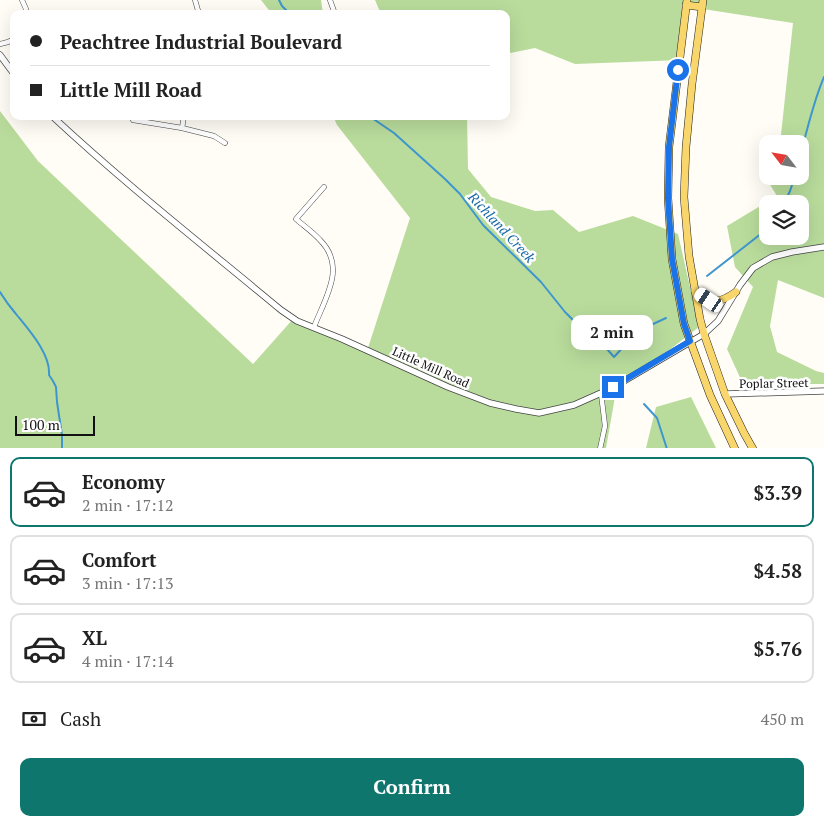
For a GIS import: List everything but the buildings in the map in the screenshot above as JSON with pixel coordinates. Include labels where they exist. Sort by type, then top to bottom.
[{"type":"main road","points":[[735,448],[710,395],[684,324],[672,259],[668,198],[669,147],[686,2],[702,4],[686,147],[684,196],[689,256],[704,334],[725,394],[753,448]]},
{"type":"main road","points":[[695,291],[709,300],[723,301],[736,292]]},
{"type":"street","points":[[0,55],[10,69]]},
{"type":"street","name":"Little Mill Road","points":[[56,120],[89,151],[281,310],[297,321],[448,387],[490,403],[539,413],[574,405],[601,394],[704,334],[718,321],[753,268],[772,257],[824,247]]},
{"type":"street","points":[[133,120],[182,128],[214,136],[225,143]]},
{"type":"street","points":[[182,128],[183,120]]},
{"type":"street","points":[[314,327],[332,282],[333,264],[331,256],[320,240],[296,219],[324,187]]},
{"type":"street","name":"Poplar Street","points":[[725,394],[824,391]]},
{"type":"street","points":[[600,448],[605,426],[601,394]]},
{"type":"green space","points":[[261,0],[321,0],[322,10],[269,10]]},
{"type":"green space","points":[[375,0],[824,0],[824,298],[778,280],[770,326],[777,352],[824,373],[824,384],[743,384],[727,349],[753,287],[735,267],[727,226],[759,207],[759,245],[809,245],[809,195],[776,195],[770,185],[809,185],[809,135],[781,135],[793,23],[684,6],[681,60],[575,64],[535,48],[510,53],[510,10],[379,10]]},
{"type":"green space","points":[[0,111],[38,161],[253,364],[293,319],[367,351],[410,218],[335,120],[467,120],[468,169],[491,197],[535,211],[553,210],[579,232],[633,216],[678,234],[699,327],[616,391],[606,448],[0,448]]},
{"type":"green space","points":[[691,397],[716,448],[646,448],[656,407]]},
{"type":"waterway","name":"Richland Creek","points":[[279,0],[286,10]]},
{"type":"waterway","points":[[806,135],[824,77]]},
{"type":"waterway","name":"Richland Creek","points":[[375,120],[394,133],[445,179],[460,194],[483,225],[541,282],[565,312],[579,326],[593,333],[614,357],[638,331],[666,318]]},
{"type":"waterway","points":[[788,195],[792,185]]},
{"type":"waterway","points":[[707,276],[759,235]]},
{"type":"waterway","points":[[0,292],[43,350],[49,367],[49,375],[56,387],[62,448]]},
{"type":"waterway","name":"Richland Creek","points":[[644,404],[657,418],[667,448]]},
{"type":"route","points":[[613,387],[690,341],[684,324],[672,259],[668,198],[669,147],[678,70]]}]
